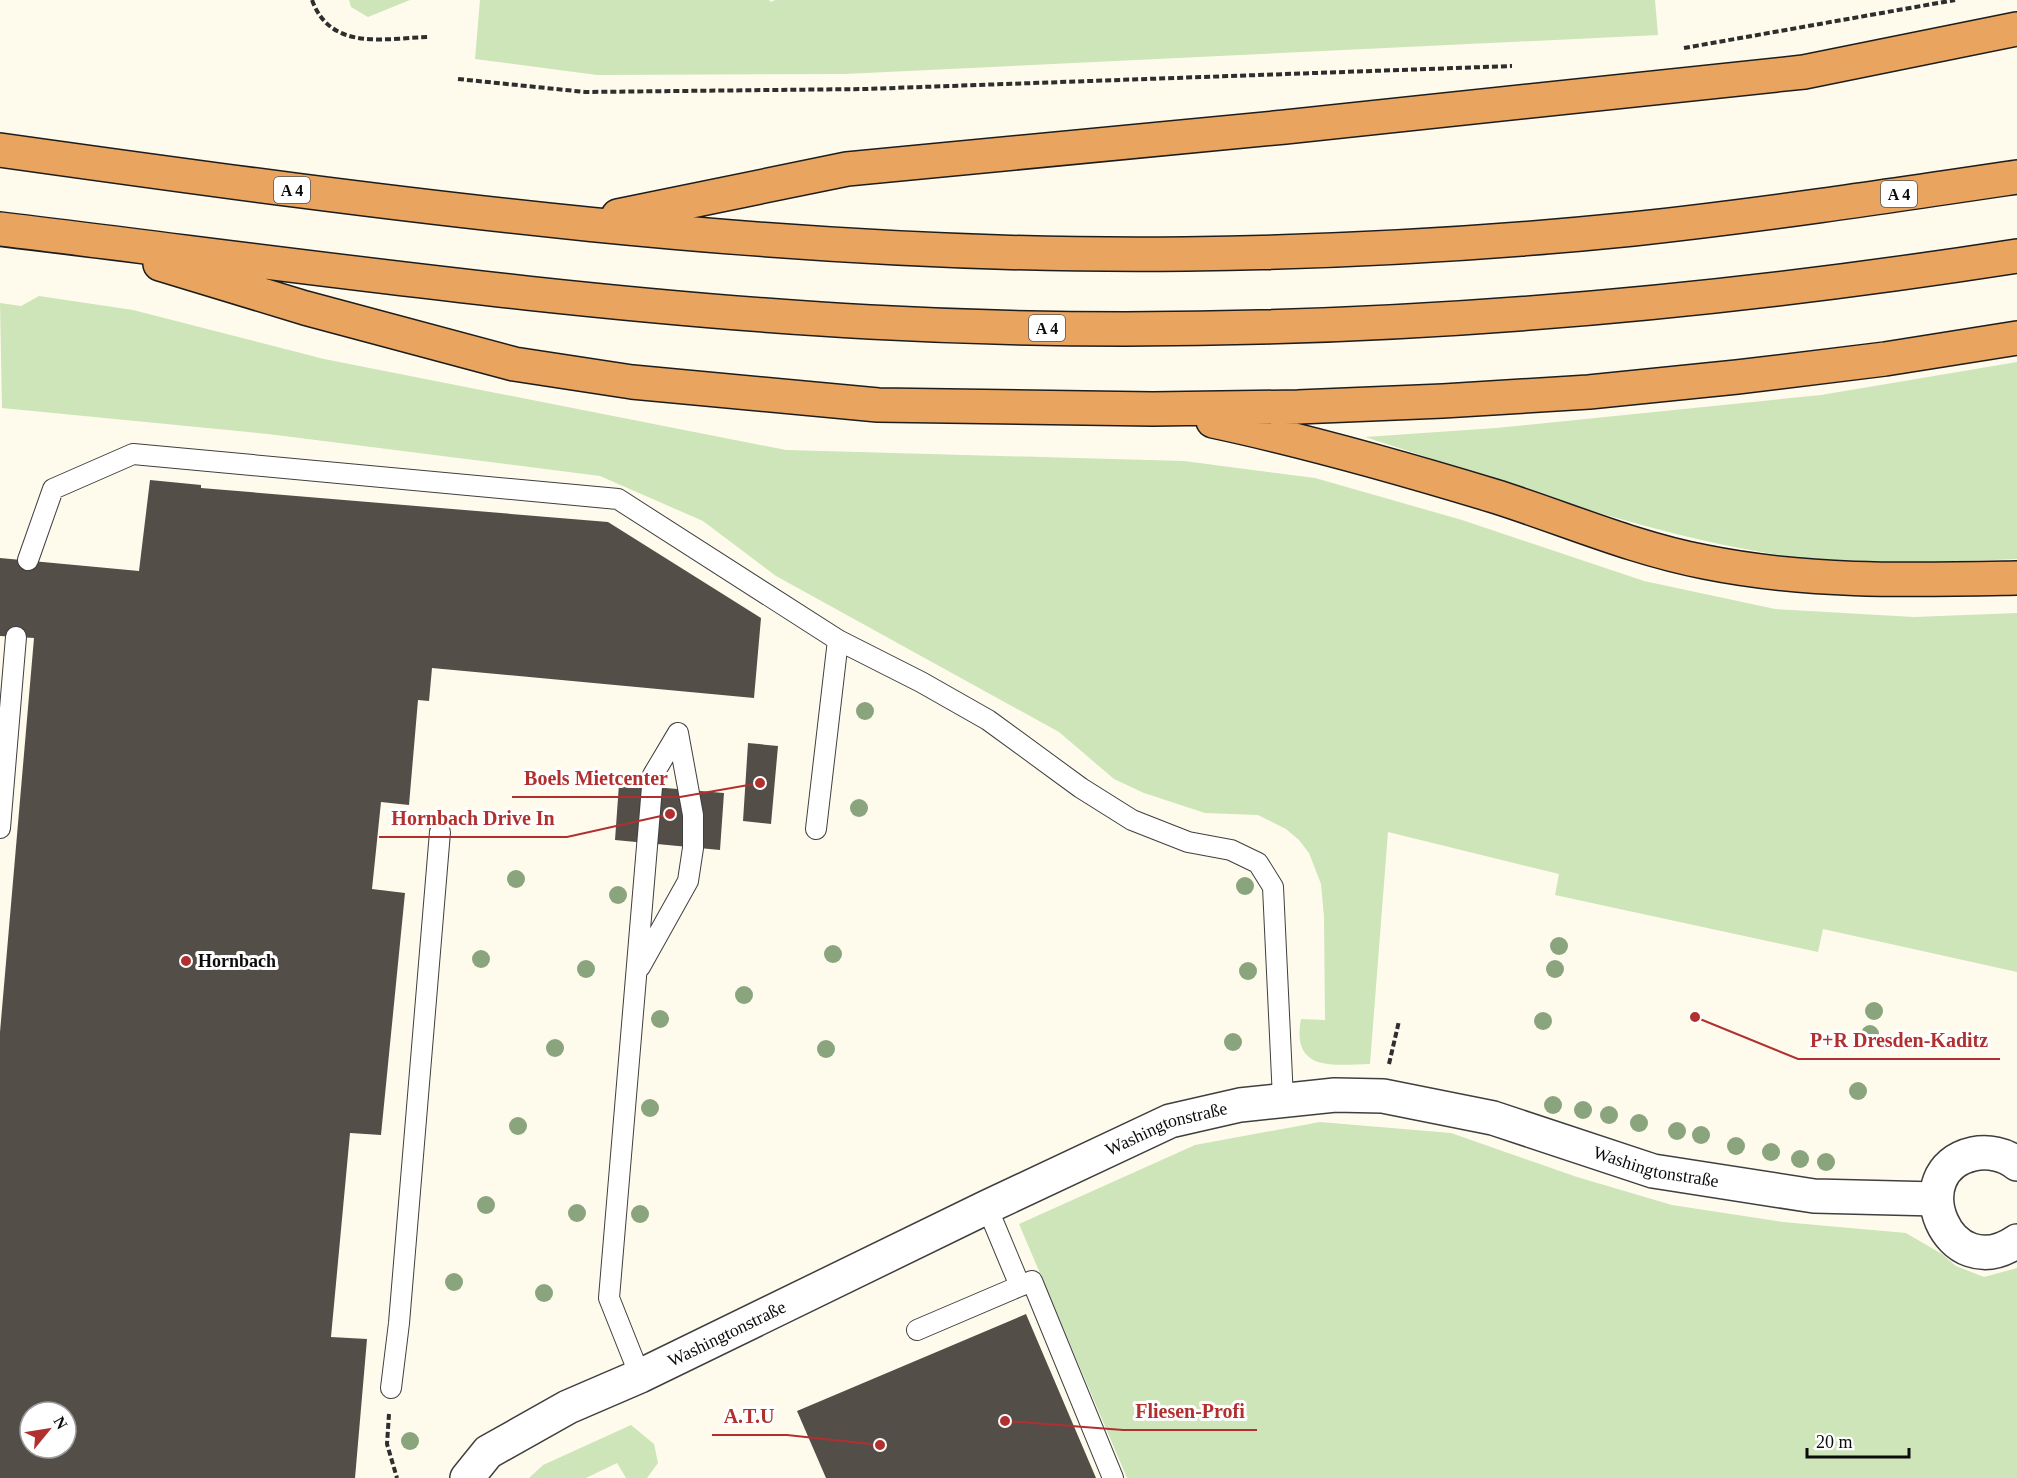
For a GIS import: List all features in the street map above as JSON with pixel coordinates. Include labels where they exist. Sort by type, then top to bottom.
[{"type":"highway","points":[[584,223],[847,169],[1285,127],[1804,72],[2017,29]]},
{"type":"highway","name":"A 4","points":[[1,150],[263,187],[584,223],[733,237],[906,248],[1183,254],[1333,250],[1482,242],[1632,229],[1781,211],[2017,177]]},
{"type":"highway","name":"A 4","points":[[0,229],[570,299],[717,313],[1046,328],[1216,328],[1386,323],[1556,312],[1736,295],[2017,256]]},
{"type":"highway","points":[[78,238],[305,309],[514,364],[632,382],[878,405],[1153,409],[1298,407],[1588,392],[1874,360],[2017,338]]},
{"type":"highway","points":[[1153,409],[1245,428],[1426,477],[1494,496],[1652,549],[1754,572],[1825,579],[2017,578]]},
{"type":"street","name":"Washingtonstraße","points":[[467,1478],[488,1452],[567,1407],[640,1376],[987,1207],[1170,1121],[1240,1105],[1283,1099],[1383,1096],[1493,1118],[1653,1171],[1814,1196],[1936,1199]]},
{"type":"street","points":[[2017,1164],[1998,1154],[1983,1152],[1969,1155],[1946,1172],[1939,1185],[1936,1199],[1943,1227],[1964,1248],[1978,1252],[1994,1252],[2017,1241]]},
{"type":"lane","points":[[28,560],[53,489],[133,454],[618,499],[838,640],[921,682],[988,720],[1081,788],[1132,820],[1188,842],[1231,850],[1258,863],[1273,887],[1283,1099]]},
{"type":"lane","points":[[0,828],[16,637]]},
{"type":"lane","points":[[816,829],[838,640]]},
{"type":"lane","points":[[637,972],[688,881],[693,848],[693,815],[678,733],[653,775],[609,1298],[640,1376]]},
{"type":"lane","points":[[391,1388],[400,1312],[440,832]]},
{"type":"lane","points":[[987,1207],[1020,1286]]},
{"type":"lane","points":[[917,1330],[1032,1281],[1113,1478]]},
{"type":"path","points":[[312,0],[327,25],[353,39],[429,36]]},
{"type":"path","points":[[1675,49],[1955,0]]},
{"type":"path","points":[[458,79],[585,92],[830,90],[1514,66]]},
{"type":"path","points":[[1383,1096],[1399,1021]]},
{"type":"path","points":[[391,1388],[387,1444],[397,1478]]},
{"type":"green space","points":[[349,0],[410,0],[368,17],[351,7]]},
{"type":"green space","points":[[480,0],[769,0],[771,2],[775,0],[1655,0],[1658,35],[845,74],[597,75],[475,59]]},
{"type":"green space","points":[[39,296],[133,310],[324,359],[786,450],[1184,461],[1315,478],[1462,520],[1644,581],[1775,609],[1914,617],[2017,613],[2017,972],[1823,929],[1818,952],[1555,895],[1559,874],[1388,832],[1370,1064],[1342,1065],[1318,1062],[1302,1049],[1300,1036],[1301,1019],[1325,1020],[1324,917],[1321,884],[1309,853],[1286,829],[1258,815],[1205,813],[1144,793],[1114,779],[1059,732],[776,576],[703,521],[600,476],[268,434],[2,408],[0,303],[21,306]]},
{"type":"green space","points":[[2017,362],[2017,559],[1860,562],[1767,553],[1665,531],[1614,517],[1365,437],[1496,428],[1821,395]]},
{"type":"green space","points":[[1320,1122],[1451,1133],[1577,1177],[1672,1205],[1783,1222],[1906,1233],[1942,1254],[1956,1266],[1984,1277],[2017,1268],[2017,1478],[1127,1478],[1019,1224],[1195,1145]]},
{"type":"green space","points":[[631,1425],[654,1444],[658,1463],[647,1478],[626,1478],[617,1463],[586,1478],[529,1478],[543,1465]]},
{"type":"building","name":"Hornbach","points":[[150,480],[201,485],[201,488],[608,522],[761,618],[754,698],[432,668],[429,701],[418,700],[409,805],[381,802],[372,889],[405,893],[381,1135],[350,1133],[331,1337],[367,1339],[355,1478],[0,1478],[0,1032],[34,638],[0,636],[0,558],[139,571]]},
{"type":"building","points":[[748,743],[778,746],[771,824],[743,821]]},
{"type":"building","points":[[619,784],[724,793],[720,850],[615,840]]},
{"type":"building","points":[[1026,1314],[1096,1478],[826,1478],[797,1411]]},
{"type":"place","name":"Boels Mietcenter","points":[[760,783]]},
{"type":"place","name":"Hornbach Drive In","points":[[670,814]]},
{"type":"place","name":"Hornbach","points":[[186,961]]},
{"type":"place","name":"P+R Dresden-Kaditz","points":[[1695,1017]]},
{"type":"place","name":"Fliesen-Profi","points":[[1005,1421]]},
{"type":"place","name":"A.T.U","points":[[880,1445]]}]
